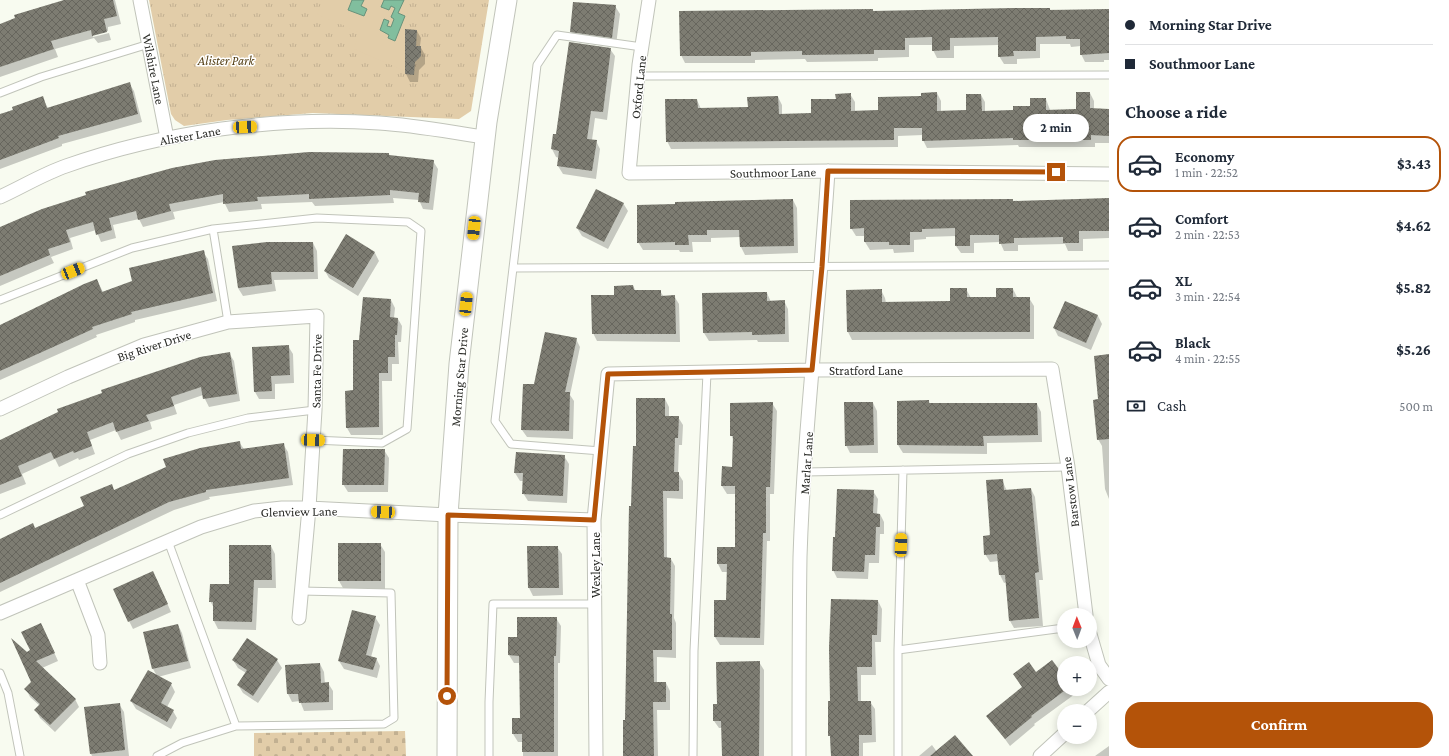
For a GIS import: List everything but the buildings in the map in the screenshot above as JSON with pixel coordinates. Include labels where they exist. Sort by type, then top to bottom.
[{"type":"street","name":"Wilshire Lane","points":[[140,0],[167,138]]},
{"type":"street","name":"Morning Star Drive","points":[[447,756],[448,515],[458,364],[485,137],[507,0]]},
{"type":"street","name":"Oxford Lane","points":[[629,174],[638,76],[649,0]]},
{"type":"street","name":"Alister Lane","points":[[0,197],[65,166],[167,138],[245,127],[313,123],[380,123],[485,137]]},
{"type":"street","name":"Southmoor Lane","points":[[629,174],[828,171],[1109,174]]},
{"type":"street","name":"Marlar Lane","points":[[799,756],[800,556],[812,370],[822,267],[828,171]]},
{"type":"street","name":"Big River Drive","points":[[0,409],[68,377],[144,345],[228,322],[317,316]]},
{"type":"street","name":"Santa Fe Drive","points":[[299,618],[309,508],[315,410],[317,316]]},
{"type":"street","name":"Stratford Lane","points":[[608,374],[812,370],[1052,369]]},
{"type":"street","name":"Barstow Lane","points":[[1052,369],[1068,467],[1085,608]]},
{"type":"street","name":"Wexley Lane","points":[[596,756],[594,520],[608,374]]},
{"type":"street","name":"Glenview Lane","points":[[0,613],[201,527],[254,511],[282,508],[309,508],[594,520]]},
{"type":"street","points":[[77,580],[98,635],[100,663]]},
{"type":"street","points":[[1094,648],[1099,665],[1109,679]]},
{"type":"street","points":[[1096,704],[1109,692]]},
{"type":"street","points":[[1040,756],[1057,740]]},
{"type":"lane","points":[[601,450],[511,444],[495,421],[537,65],[557,35],[642,46]]},
{"type":"lane","points":[[0,94],[41,77],[149,44]]},
{"type":"lane","points":[[638,76],[1109,75]]},
{"type":"lane","points":[[0,300],[132,248],[214,229],[317,218],[408,222],[421,231],[407,429],[382,443],[313,440]]},
{"type":"lane","points":[[214,229],[228,322]]},
{"type":"lane","points":[[513,268],[1109,265]]},
{"type":"lane","points":[[693,756],[694,650],[707,373]]},
{"type":"lane","points":[[0,516],[128,454],[188,433],[248,418],[315,410]]},
{"type":"lane","points":[[805,472],[1068,467]]},
{"type":"lane","points":[[898,756],[898,650],[903,470]]},
{"type":"lane","points":[[168,541],[236,726]]},
{"type":"lane","points":[[157,756],[182,743],[236,726],[384,724],[394,718],[391,593],[301,590]]},
{"type":"lane","points":[[489,756],[489,702],[493,604],[595,604]]},
{"type":"lane","points":[[898,650],[1057,629]]},
{"type":"lane","points":[[0,673],[8,692],[20,756]]},
{"type":"green space","name":"Alister Park","points":[[149,0],[489,0],[471,111],[459,119],[313,113],[227,120],[184,126],[175,120],[171,114]]},
{"type":"green space","points":[[322,0],[409,0],[405,29],[417,30],[416,45],[421,46],[421,56],[405,71],[354,49],[359,32],[317,14]]},
{"type":"green space","points":[[405,731],[406,756],[254,756],[254,733]]},
{"type":"shaded area","points":[[352,0],[364,0],[361,6],[367,9],[364,16],[348,10]]},
{"type":"shaded area","points":[[384,0],[404,0],[398,13],[405,16],[395,41],[388,38],[389,35],[380,30],[384,19],[389,21],[387,26],[391,27],[394,19],[391,17],[395,8],[391,6],[389,10],[381,7]]},
{"type":"route","points":[[447,696],[448,515],[594,520],[608,374],[812,370],[822,267],[828,171],[1056,172]]}]
